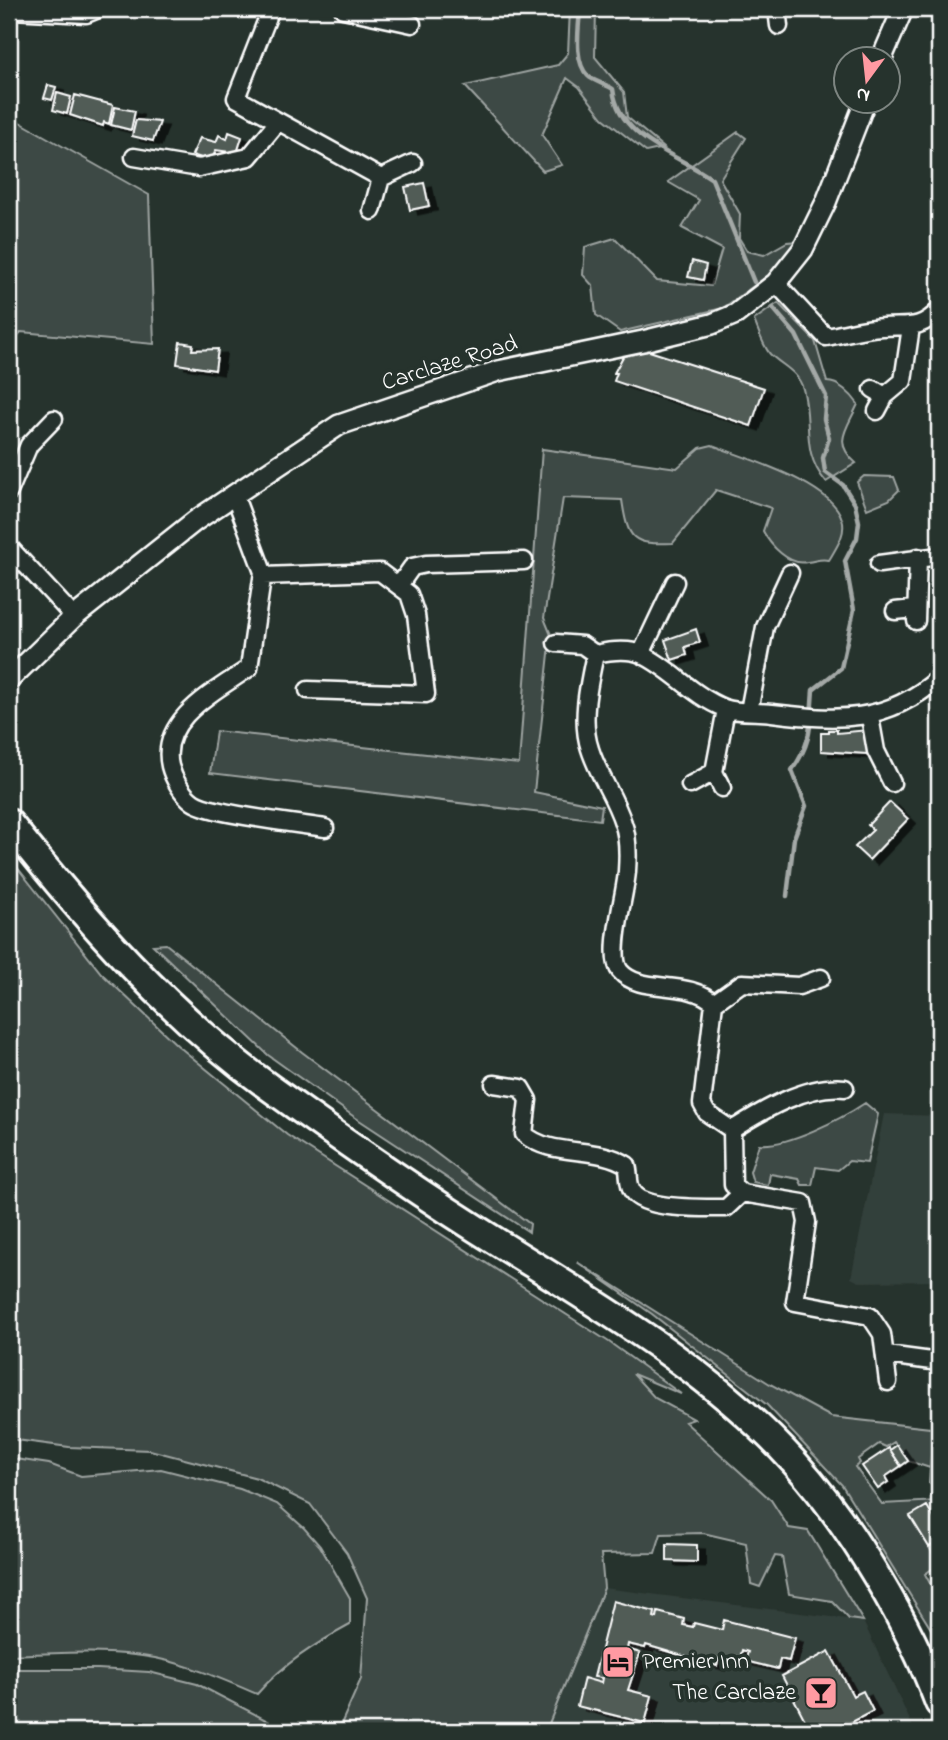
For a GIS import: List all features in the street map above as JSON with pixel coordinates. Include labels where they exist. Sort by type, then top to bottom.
[{"type":"highway","points":[[9,823],[147,985],[212,1043],[268,1087],[440,1206],[672,1355],[794,1462],[838,1517],[872,1573],[909,1638],[939,1703]]},
{"type":"street","points":[[12,9],[86,14],[98,9]]},
{"type":"street","points":[[271,9],[236,97],[381,178]]},
{"type":"street","points":[[343,9],[412,24]]},
{"type":"street","points":[[777,9],[779,26]]},
{"type":"street","points":[[885,46],[896,11]]},
{"type":"street","name":"Carclaze Road","points":[[9,680],[74,617],[195,521],[338,425],[498,371],[712,324],[736,314],[776,283],[803,249],[859,116]]},
{"type":"street","points":[[134,157],[199,168],[249,158],[277,122]]},
{"type":"street","points":[[381,178],[414,163]]},
{"type":"street","points":[[372,211],[381,178]]},
{"type":"street","points":[[776,283],[826,337],[883,327],[911,327],[932,319],[939,310]]},
{"type":"street","points":[[877,411],[879,393],[903,381],[911,327]]},
{"type":"street","points":[[9,492],[29,445],[54,419]]},
{"type":"street","points":[[234,495],[262,576],[249,668],[176,725],[167,751],[173,778],[193,802],[231,813],[326,828]]},
{"type":"street","points":[[9,547],[74,617]]},
{"type":"street","points":[[879,564],[939,556]]},
{"type":"street","points":[[895,611],[915,615],[918,557]]},
{"type":"street","points":[[400,584],[412,567],[425,564],[524,561]]},
{"type":"street","points":[[262,576],[380,572],[400,584],[409,594],[416,615],[426,694],[308,690]]},
{"type":"street","points":[[749,711],[765,627],[790,573]]},
{"type":"street","points":[[642,654],[675,582]]},
{"type":"street","points":[[555,643],[582,645],[595,654],[613,651],[642,654],[696,694],[726,709],[811,718],[870,717],[897,707],[939,678]]},
{"type":"street","points":[[595,654],[586,698],[589,748],[625,825],[627,872],[615,953],[619,970],[633,981],[689,989],[706,995],[714,1003]]},
{"type":"street","points":[[722,788],[714,772],[726,709]]},
{"type":"street","points":[[870,717],[878,758],[892,783]]},
{"type":"street","points":[[690,785],[714,772]]},
{"type":"street","points":[[732,1130],[707,1113],[702,1104],[714,1003],[742,983],[757,981],[799,986],[821,978]]},
{"type":"street","points":[[494,1084],[522,1088],[528,1100],[524,1134],[535,1143],[615,1157],[627,1165],[629,1185],[634,1195],[646,1201],[700,1208],[726,1208],[741,1194]]},
{"type":"street","points":[[732,1130],[783,1103],[828,1086],[845,1088]]},
{"type":"street","points":[[732,1130],[733,1185],[741,1194],[803,1203],[807,1222],[795,1301],[870,1316],[882,1334],[887,1355],[888,1382]]},
{"type":"street","points":[[887,1355],[939,1362]]},
{"type":"shaded area","points":[[570,9],[596,9],[595,57],[624,92],[627,117],[664,148],[646,152],[603,118],[579,87],[567,78],[542,135],[562,165],[543,171],[465,86],[558,65],[568,53]]},
{"type":"shaded area","points":[[9,116],[149,195],[154,344],[21,332],[9,347]]},
{"type":"shaded area","points":[[738,132],[746,138],[720,179],[740,214],[739,238],[747,251],[764,255],[787,242],[799,241],[777,269],[723,308],[620,332],[596,315],[593,286],[583,275],[585,247],[615,238],[657,281],[711,286],[722,249],[682,228],[699,200],[668,182]]},
{"type":"shaded area","points":[[778,303],[815,341],[827,382],[844,389],[858,404],[846,428],[843,442],[856,463],[826,482],[818,471],[810,448],[806,402],[801,383],[794,373],[767,351],[754,320]]},
{"type":"shaded area","points":[[712,445],[785,473],[822,494],[835,506],[842,519],[842,535],[829,560],[794,561],[775,548],[763,531],[771,508],[716,490],[673,543],[649,543],[640,541],[630,532],[622,500],[563,498],[544,618],[551,635],[534,792],[602,806],[600,820],[210,773],[216,731],[519,764],[542,449],[677,468],[700,448]]},
{"type":"shaded area","points":[[864,476],[894,477],[899,490],[889,500],[867,509],[857,482]]},
{"type":"shaded area","points":[[9,857],[101,973],[177,1045],[287,1135],[609,1342],[681,1394],[633,1374],[655,1398],[694,1419],[685,1422],[771,1500],[789,1528],[808,1531],[863,1621],[849,1619],[832,1601],[789,1594],[782,1557],[775,1556],[760,1587],[751,1584],[746,1543],[703,1533],[661,1534],[655,1553],[601,1554],[604,1588],[546,1731],[338,1731],[361,1679],[367,1598],[347,1553],[310,1504],[257,1478],[150,1450],[69,1447],[9,1439]]},
{"type":"shaded area","points":[[166,944],[302,1052],[530,1224],[529,1232],[353,1116],[268,1055],[153,945]]},
{"type":"shaded area","points":[[865,1103],[878,1114],[867,1163],[849,1161],[838,1170],[816,1167],[812,1185],[802,1185],[799,1179],[770,1174],[768,1185],[753,1182],[750,1172],[759,1144],[799,1137]]},
{"type":"shaded area","points":[[884,1114],[939,1116],[939,1281],[859,1282],[851,1278]]},
{"type":"shaded area","points":[[577,1262],[770,1384],[831,1417],[939,1429],[939,1442],[932,1442],[930,1468],[908,1461],[894,1442],[886,1447],[879,1444],[858,1459],[860,1463],[855,1467],[882,1504],[939,1501],[939,1514],[911,1516],[933,1554],[939,1552],[939,1564],[925,1574],[939,1600],[939,1642],[842,1485],[767,1405],[652,1314]]},
{"type":"shaded area","points":[[9,1458],[49,1464],[81,1476],[161,1469],[240,1489],[277,1504],[320,1546],[350,1598],[350,1625],[300,1655],[257,1694],[194,1669],[137,1655],[9,1655]]},
{"type":"shaded area","points":[[930,1468],[939,1469],[939,1487],[929,1483]]},
{"type":"shaded area","points":[[604,1588],[863,1621],[915,1731],[546,1731]]},
{"type":"shaded area","points":[[9,1669],[149,1672],[197,1684],[287,1731],[9,1731]]},
{"type":"building","points":[[48,85],[56,87],[52,100],[44,98]]},
{"type":"building","points":[[57,93],[71,97],[67,114],[53,110]]},
{"type":"building","points":[[75,95],[113,105],[109,124],[104,122],[103,126],[70,115]]},
{"type":"building","points":[[115,107],[135,111],[131,130],[111,125]]},
{"type":"building","points":[[136,120],[160,122],[153,141],[132,136]]},
{"type":"building","points":[[229,132],[242,137],[237,153],[216,150],[211,161],[192,155],[200,138],[216,142],[219,135],[227,139]]},
{"type":"building","points":[[424,183],[429,206],[410,210],[405,187]]},
{"type":"building","points":[[692,261],[706,265],[703,280],[688,277]]},
{"type":"building","points":[[180,342],[193,344],[192,350],[218,349],[215,370],[177,364]]},
{"type":"building","points":[[643,349],[764,388],[751,426],[614,381],[617,373],[614,373],[626,351]]},
{"type":"building","points":[[696,629],[700,642],[685,647],[687,655],[672,660],[665,640]]},
{"type":"building","points":[[829,730],[837,730],[837,733],[868,730],[867,754],[821,751],[821,733],[829,733]]},
{"type":"building","points":[[890,802],[908,819],[869,860],[855,847],[873,830],[868,825]]},
{"type":"building","points":[[897,1445],[908,1461],[901,1466],[890,1450]]},
{"type":"building","points":[[889,1448],[901,1466],[885,1477],[888,1482],[878,1489],[862,1466]]},
{"type":"building","points":[[936,1449],[939,1450],[939,1469],[934,1468]]},
{"type":"building","points":[[927,1506],[939,1527],[939,1541],[929,1547],[910,1516]]},
{"type":"building","points":[[667,1544],[697,1545],[697,1562],[667,1561]]},
{"type":"building","name":"Premier Inn","points":[[613,1601],[655,1612],[654,1617],[657,1618],[658,1612],[684,1619],[683,1625],[693,1627],[694,1623],[722,1630],[724,1620],[795,1638],[789,1661],[780,1659],[778,1669],[745,1661],[748,1652],[742,1650],[739,1663],[719,1658],[717,1666],[646,1645],[645,1648],[628,1644],[627,1649],[640,1653],[628,1690],[652,1696],[645,1723],[577,1706],[584,1678],[601,1683],[602,1678],[594,1677]]},
{"type":"building","name":"The Carclaze","points":[[829,1651],[853,1696],[863,1691],[873,1711],[835,1731],[815,1731],[810,1722],[807,1724],[782,1676]]},
{"type":"waterway","points":[[580,9],[578,44],[583,70],[591,78],[613,89],[626,121],[637,133],[712,179],[754,282]]},
{"type":"waterway","points":[[773,308],[796,335],[826,396],[824,419],[829,438],[823,458],[825,472],[843,485],[855,504],[859,522],[857,538],[845,561],[854,610],[841,668],[813,690],[807,741],[792,770],[806,806],[794,838],[787,896]]},
{"type":"place","name":"Premier Inn","points":[[618,1662]]},
{"type":"place","name":"The Carclaze","points":[[821,1693]]}]
